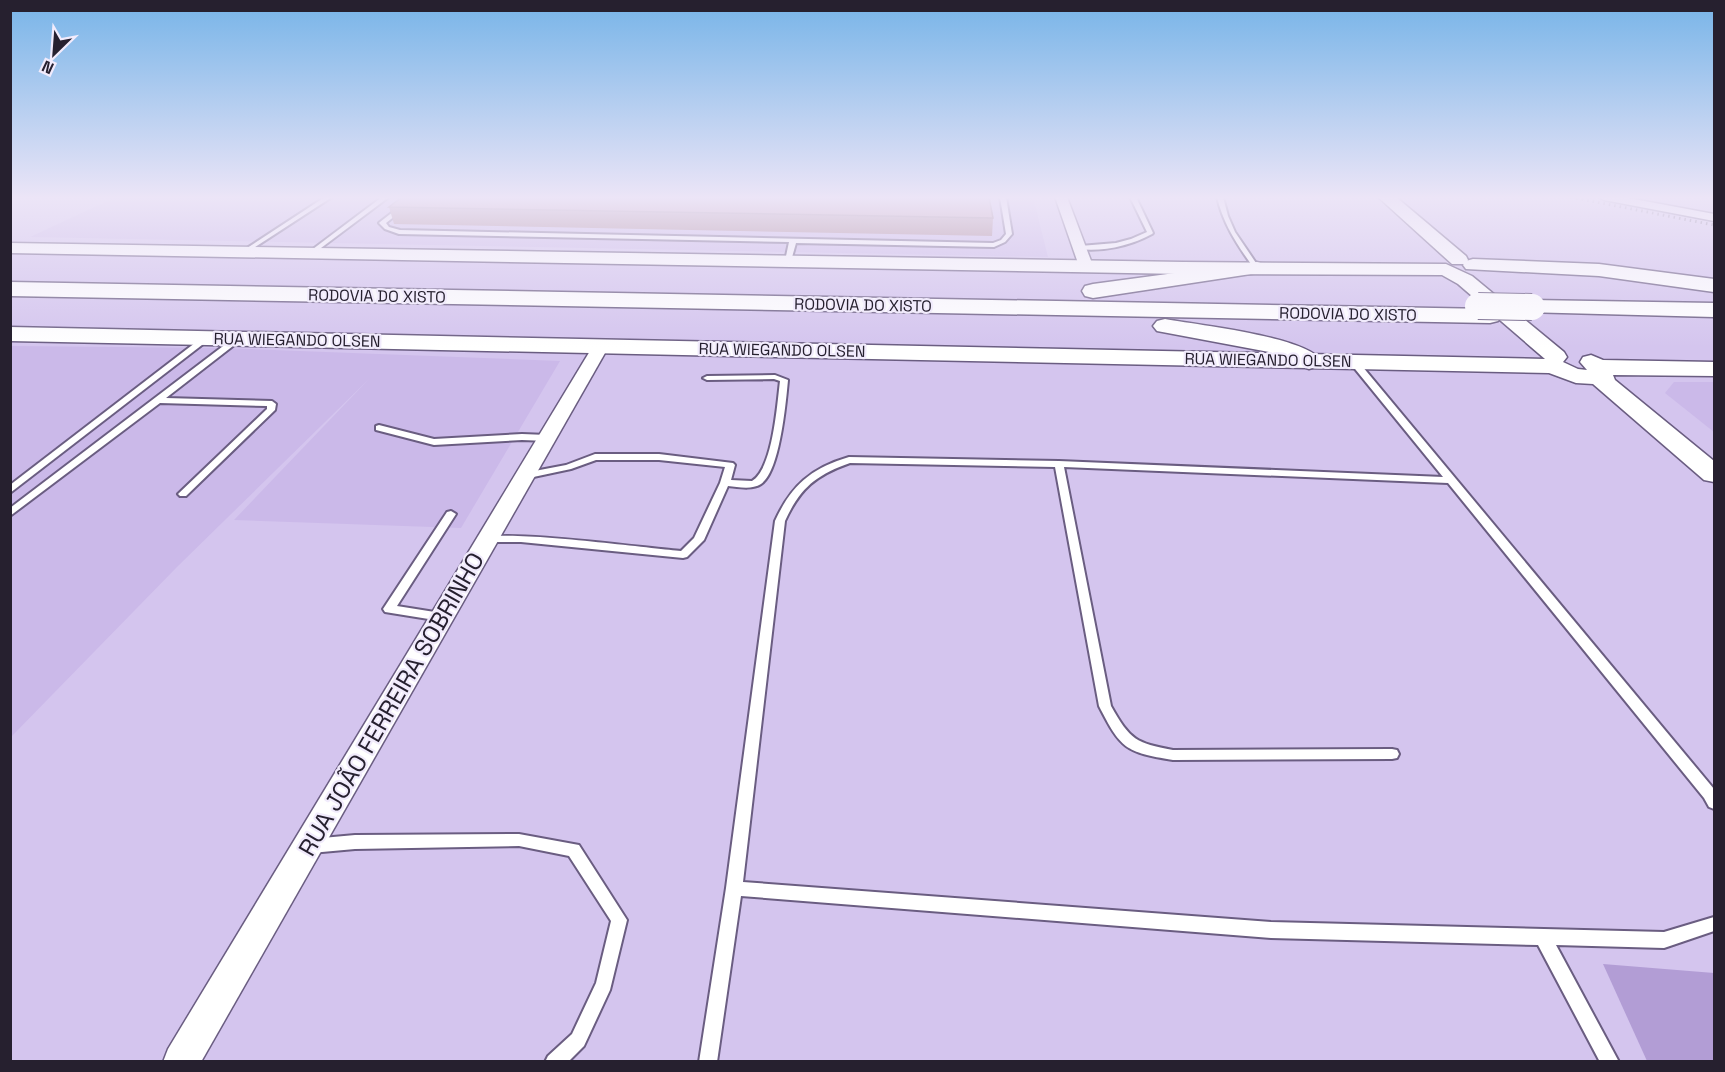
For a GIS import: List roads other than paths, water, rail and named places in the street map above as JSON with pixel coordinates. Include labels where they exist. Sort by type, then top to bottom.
[{"type":"highway","points":[[1012,302],[1114,290],[1255,265]]},
{"type":"highway","points":[[1455,265],[1599,270],[1714,286]]},
{"type":"highway","name":"RODOVIA DO XISTO","points":[[10,279],[1538,312],[1714,320]]},
{"type":"highway","name":"RODOVIA DO XISTO","points":[[10,289],[1012,302]]},
{"type":"highway","points":[[1012,302],[1276,346],[1309,361]]},
{"type":"highway","name":"RODOVIA DO XISTO","points":[[1538,312],[1714,310]]},
{"type":"main road","points":[[1433,247],[1455,265],[1490,286],[1562,363]]},
{"type":"main road","points":[[1437,247],[1472,286],[1714,493]]},
{"type":"main road","points":[[10,248],[1086,266],[1255,265],[1401,268],[1455,265]]},
{"type":"main road","name":"RUA WIEGANDO OLSEN","points":[[10,334],[1354,362],[1562,363],[1582,376],[1600,371]]},
{"type":"main road","points":[[1714,369],[1600,371],[1605,384],[1714,474]]},
{"type":"street","points":[[1080,248],[1086,266]]},
{"type":"street","name":"RUA JOÃO FERREIRA SOBRINHO","points":[[181,1062],[601,346]]},
{"type":"lane","points":[[244,252],[252,247]]},
{"type":"lane","points":[[311,253],[319,247]]},
{"type":"lane","points":[[788,261],[791,247]]},
{"type":"lane","points":[[1080,248],[1097,247]]},
{"type":"lane","points":[[1242,247],[1255,265]]},
{"type":"lane","points":[[10,490],[165,368],[207,338]]},
{"type":"lane","points":[[12,508],[195,374],[238,339]]},
{"type":"lane","points":[[1354,362],[1710,794],[1714,803]]},
{"type":"lane","points":[[707,378],[775,377],[784,380],[778,429],[764,477],[754,484],[725,483]]},
{"type":"lane","points":[[160,400],[272,404],[271,410],[183,494]]},
{"type":"lane","points":[[379,428],[434,442],[522,437],[547,438]]},
{"type":"lane","points":[[488,539],[521,539],[683,555],[699,540],[725,483],[730,465],[659,457],[595,457],[568,467],[524,476]]},
{"type":"lane","points":[[708,1062],[734,888],[780,521],[790,497],[822,468],[849,460],[1059,464],[1450,480]]},
{"type":"lane","points":[[1059,464],[1105,706],[1121,737],[1139,749],[1173,755],[1392,754]]},
{"type":"lane","points":[[441,617],[389,609],[451,514]]},
{"type":"lane","points":[[308,846],[355,842],[519,840],[574,850],[619,920],[600,993],[578,1040],[554,1062]]},
{"type":"lane","points":[[734,888],[1271,930],[1664,940],[1714,924]]},
{"type":"lane","points":[[1543,938],[1610,1062]]}]
